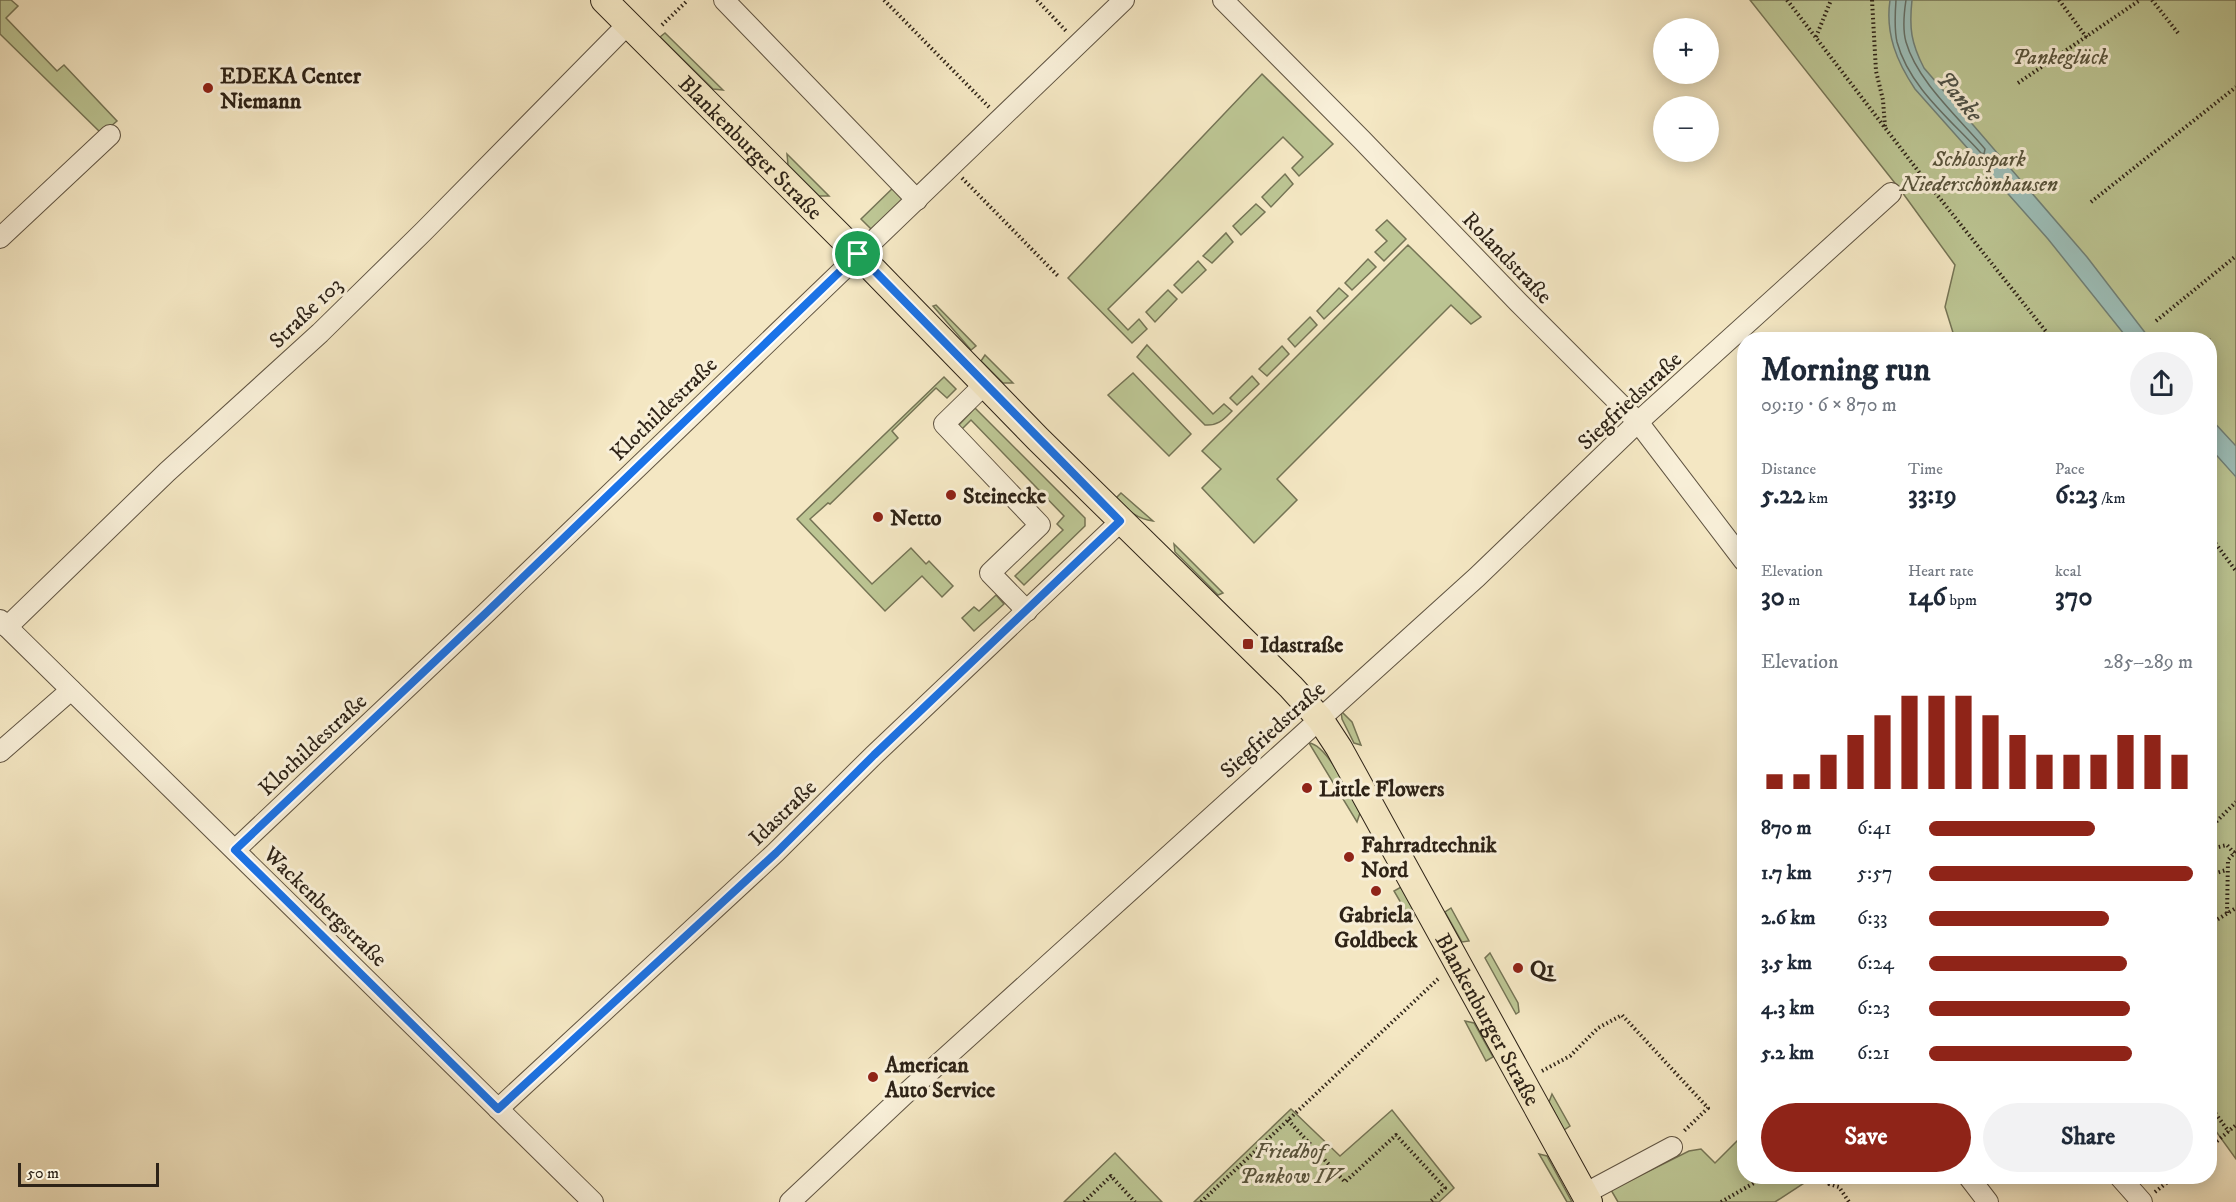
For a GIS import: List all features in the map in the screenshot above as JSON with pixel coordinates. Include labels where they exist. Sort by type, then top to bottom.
[{"type":"main road","name":"Blankenburger Straße","points":[[604,0],[1120,521],[1292,687],[1320,719],[1339,748],[1586,1198]]},
{"type":"street","points":[[724,0],[917,200]]},
{"type":"street","name":"Klothildestraße","points":[[235,850],[486,613],[1124,0]]},
{"type":"street","name":"Rolandstraße","points":[[1223,0],[1362,140],[1518,303],[1638,422],[1737,552]]},
{"type":"street","name":"Straße 103","points":[[4,624],[166,472],[320,333],[430,226],[628,24]]},
{"type":"street","points":[[0,238],[110,135]]},
{"type":"street","name":"Siegfriedstraße","points":[[1739,332],[1896,193]]},
{"type":"street","name":"Siegfriedstraße","points":[[790,1202],[904,1095],[1477,578],[1638,422],[1737,334]]},
{"type":"street","points":[[986,384],[944,424],[1040,525],[990,573],[1027,611]]},
{"type":"street","name":"Idastraße","points":[[498,1109],[776,853],[874,755],[1120,521]]},
{"type":"street","name":"Wackenbergstraße","points":[[4,624],[593,1202]]},
{"type":"street","points":[[0,752],[71,690]]},
{"type":"street","points":[[1586,1198],[1672,1147]]},
{"type":"street","points":[[1974,1184],[1988,1202]]},
{"type":"street","points":[[2128,1184],[2146,1199]]},
{"type":"path","points":[[662,25],[688,0]]},
{"type":"path","points":[[884,0],[1001,120]]},
{"type":"path","points":[[1036,0],[1079,44]]},
{"type":"path","points":[[1787,0],[1922,176],[2046,332]]},
{"type":"path","points":[[1816,37],[1831,0]]},
{"type":"path","points":[[1872,0],[1876,70],[1883,100],[1886,129]]},
{"type":"path","points":[[2059,0],[2087,38]]},
{"type":"path","points":[[2018,83],[2140,0]]},
{"type":"path","points":[[2152,0],[2178,33]]},
{"type":"path","points":[[2091,202],[2236,87]]},
{"type":"path","points":[[951,166],[1058,276]]},
{"type":"path","points":[[1896,193],[1922,176]]},
{"type":"path","points":[[2156,321],[2236,256]]},
{"type":"path","points":[[2217,545],[2236,571]]},
{"type":"path","points":[[2217,821],[2236,802]]},
{"type":"path","points":[[2217,847],[2228,845],[2235,852],[2228,860],[2226,870],[2227,913]]},
{"type":"path","points":[[2217,873],[2226,870]]},
{"type":"path","points":[[2217,919],[2236,909]]},
{"type":"path","points":[[1201,1202],[1438,979]]},
{"type":"path","points":[[1542,1071],[1570,1056],[1598,1028],[1622,1015],[1708,1107],[1676,1139],[1672,1147]]},
{"type":"path","points":[[2217,1116],[2229,1132]]},
{"type":"path","points":[[2229,1132],[2236,1119]]},
{"type":"path","points":[[1288,1120],[1345,1182],[1396,1135],[1445,1188],[1430,1202]]},
{"type":"path","points":[[2217,1141],[2236,1125]]},
{"type":"path","points":[[1084,1202],[1111,1176],[1136,1202]]},
{"type":"path","points":[[1721,1202],[1752,1184]]},
{"type":"path","points":[[1829,1184],[1839,1187],[1850,1202]]},
{"type":"path","points":[[2146,1199],[2165,1184]]},
{"type":"green space","points":[[0,0],[11,0],[18,6],[6,18],[57,71],[64,65],[117,121],[102,134],[0,34]]},
{"type":"green space","points":[[1750,0],[2236,0],[2236,1159],[2217,1133],[2217,332],[1953,332],[1945,307],[1955,265],[1902,192]]},
{"type":"green space","points":[[665,33],[723,90],[713,89],[660,37]]},
{"type":"green space","points":[[1262,74],[1333,144],[1299,176],[1292,168],[1303,157],[1283,137],[1108,309],[1128,330],[1139,319],[1147,329],[1132,343],[1068,278]]},
{"type":"green space","points":[[787,154],[829,196],[819,196],[788,165]]},
{"type":"green space","points":[[1285,174],[1293,184],[1271,207],[1262,197]]},
{"type":"green space","points":[[897,184],[908,195],[872,230],[861,219]]},
{"type":"green space","points":[[1256,204],[1265,212],[1241,235],[1233,226]]},
{"type":"green space","points":[[1387,220],[1406,239],[1384,261],[1375,252],[1387,241],[1376,230]]},
{"type":"green space","points":[[1226,233],[1233,242],[1212,263],[1203,256]]},
{"type":"green space","points":[[1408,245],[1481,317],[1471,324],[1451,305],[1277,479],[1297,500],[1254,543],[1202,488],[1221,469],[1202,451]]},
{"type":"green space","points":[[1368,259],[1376,267],[1352,290],[1345,283]]},
{"type":"green space","points":[[1198,261],[1206,270],[1182,293],[1174,285]]},
{"type":"green space","points":[[1339,288],[1348,296],[1324,319],[1317,311]]},
{"type":"green space","points":[[1168,290],[1177,299],[1155,322],[1146,312]]},
{"type":"green space","points":[[936,305],[976,346],[971,350],[933,306]]},
{"type":"green space","points":[[1310,317],[1317,325],[1295,347],[1288,339]]},
{"type":"green space","points":[[1147,345],[1213,414],[1224,404],[1232,411],[1223,420],[1205,425],[1137,357]]},
{"type":"green space","points":[[1282,346],[1289,354],[1267,376],[1259,369]]},
{"type":"green space","points":[[985,355],[1013,383],[1003,383],[981,361]]},
{"type":"green space","points":[[1133,373],[1191,434],[1169,456],[1108,395]]},
{"type":"green space","points":[[1252,376],[1259,384],[1237,405],[1230,398]]},
{"type":"green space","points":[[944,377],[956,389],[947,398],[936,388],[892,431],[898,438],[830,504],[828,503],[810,519],[872,584],[911,548],[926,564],[929,561],[953,586],[942,597],[922,576],[885,611],[797,519]]},
{"type":"green space","points":[[975,408],[1085,518],[1085,526],[1024,585],[1015,576],[1063,530],[1057,524],[1064,516],[971,420],[962,429],[958,426]]},
{"type":"green space","points":[[1121,493],[1153,521],[1137,516],[1128,510],[1116,498]]},
{"type":"green space","points":[[1174,544],[1223,593],[1218,595],[1175,552]]},
{"type":"green space","points":[[996,595],[1004,604],[974,631],[962,618],[974,607],[979,611]]},
{"type":"green space","points":[[1341,711],[1352,722],[1361,745],[1354,743],[1342,719]]},
{"type":"green space","points":[[1309,743],[1324,753],[1338,773],[1360,813],[1357,822]]},
{"type":"green space","points":[[1401,887],[1415,913],[1412,922],[1394,891]]},
{"type":"green space","points":[[1451,908],[1469,941],[1462,942],[1445,912]]},
{"type":"green space","points":[[1490,953],[1518,1003],[1519,1012],[1516,1014],[1485,958]]},
{"type":"green space","points":[[1465,1021],[1474,1023],[1493,1057],[1486,1061]]},
{"type":"green space","points":[[1552,1094],[1570,1126],[1564,1130],[1549,1102]]},
{"type":"green space","name":"Friedhof Pankow IV","points":[[1291,1109],[1340,1156],[1392,1110],[1454,1188],[1439,1202],[1194,1202]]},
{"type":"green space","points":[[1737,1141],[1737,1184],[1803,1184],[1775,1202],[1618,1202],[1611,1190],[1689,1151],[1701,1149],[1715,1163]]},
{"type":"green space","points":[[1115,1153],[1162,1202],[1064,1202]]},
{"type":"green space","points":[[1539,1154],[1547,1156],[1572,1202],[1567,1202]]},
{"type":"water","points":[[1890,0],[1912,0],[1912,35],[1924,68],[2087,257],[2145,332],[2122,332],[2048,239],[1915,89],[1894,47],[1889,12]]},
{"type":"water","points":[[2217,426],[2236,446],[2236,477],[2217,456]]},
{"type":"place","name":"EDEKA Center Niemann","points":[[208,88]]},
{"type":"place","name":"Steinecke","points":[[951,495]]},
{"type":"place","name":"Netto","points":[[878,517]]},
{"type":"place","name":"Idastraße","points":[[1248,644]]},
{"type":"place","name":"Little Flowers","points":[[1307,788]]},
{"type":"place","name":"Fahrradtechnik Nord","points":[[1349,857]]},
{"type":"place","name":"Gabriela Goldbeck","points":[[1376,891]]},
{"type":"place","name":"Q1","points":[[1518,968]]},
{"type":"place","name":"American Auto Service","points":[[873,1077]]},
{"type":"route","points":[[858,254],[1120,521],[874,755],[776,853],[498,1109],[235,850],[486,613],[858,254]]},
{"type":"park label","name":"Pankeglück","points":[[2060,56]]},
{"type":"park label","name":"Schlosspark Niederschönhausen","points":[[1979,170]]},
{"type":"water label","name":"Panke","points":[[1960,96]]}]
